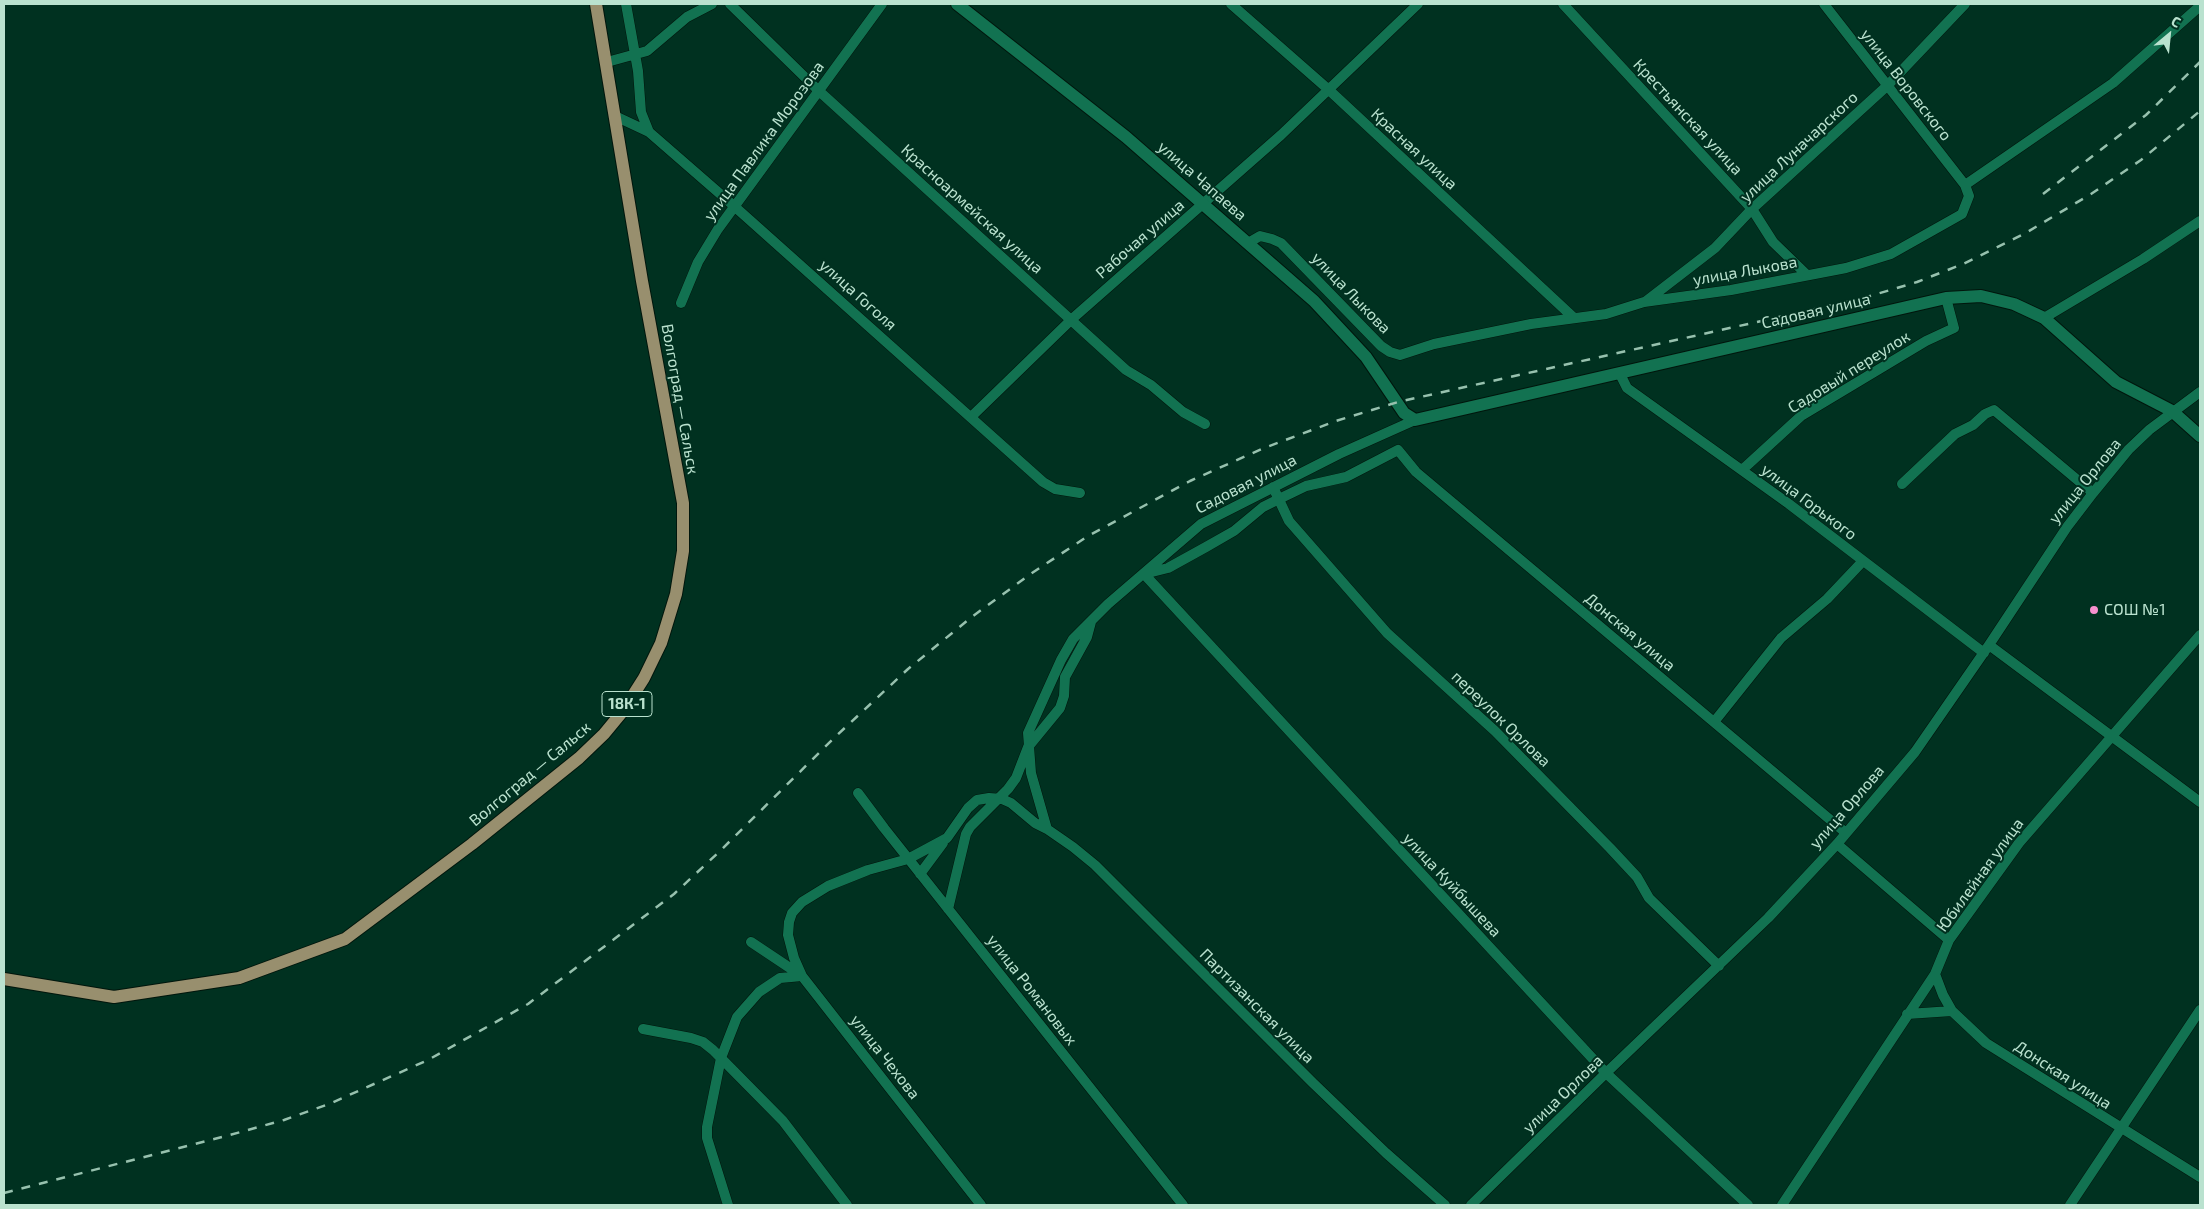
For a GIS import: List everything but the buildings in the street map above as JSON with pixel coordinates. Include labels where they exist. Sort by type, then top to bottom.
[{"type":"main road","name":"Волгоград — Сальск","points":[[4,979],[114,996],[239,978],[345,939],[472,844],[579,758],[604,734],[623,711],[644,678],[661,643],[676,594],[683,551],[683,503],[596,4]]},
{"type":"street","points":[[626,4],[635,56],[641,112],[649,132]]},
{"type":"street","points":[[607,62],[635,56],[647,51],[687,17],[712,4]]},
{"type":"street","name":"Красноармейская улица","points":[[730,4],[819,91],[1126,370],[1151,385],[1182,412],[1205,424]]},
{"type":"street","name":"улица Павлика Морозова","points":[[681,303],[708,244],[882,4]]},
{"type":"street","name":"улица Чапаева","points":[[957,4],[1126,137],[1314,301],[1350,338],[1380,376],[1407,416],[1414,420]]},
{"type":"street","name":"Красная улица","points":[[1231,4],[1329,90],[1574,318]]},
{"type":"street","name":"Рабочая улица","points":[[971,417],[1072,319],[1329,90],[1418,4]]},
{"type":"street","name":"Крестьянская улица","points":[[1562,4],[1752,209],[1773,242],[1807,275]]},
{"type":"street","name":"улица Воровского","points":[[1824,4],[1965,185]]},
{"type":"street","name":"улица Луначарского","points":[[1644,302],[1715,248],[1752,209],[1888,85],[1965,4]]},
{"type":"street","points":[[1965,185],[2113,83],[2200,6]]},
{"type":"street","name":"улица Гоголя","points":[[615,116],[649,132],[1043,482],[1055,489],[1080,493]]},
{"type":"street","name":"улица Лыкова","points":[[1248,243],[1260,236],[1281,243],[1382,346],[1390,352],[1400,355],[1434,344],[1574,318],[1606,314],[1644,302],[1731,290],[1846,268],[1891,254],[1962,214],[1969,196],[1965,185]]},
{"type":"street","points":[[2044,318],[2143,259],[2200,221]]},
{"type":"street","name":"Садовая улица","points":[[1144,574],[1201,524],[1273,487],[1414,420],[1946,298],[1981,296],[2000,299],[2044,318],[2116,382],[2172,411],[2200,436]]},
{"type":"street","name":"Садовый переулок","points":[[1742,470],[1801,416],[1926,341],[1954,328],[1946,298]]},
{"type":"street","name":"улица Горького","points":[[1620,374],[1626,388],[1742,470],[1863,561],[2113,737],[2200,802]]},
{"type":"street","name":"улица Орлова","points":[[1470,1205],[1768,918],[1837,844],[1915,752],[1987,649],[2067,527],[2093,493],[2129,449],[2149,430],[2200,392]]},
{"type":"street","points":[[1902,484],[1955,434],[1973,425],[1990,411],[1994,410],[2093,493]]},
{"type":"street","name":"Садовая улица","points":[[1144,574],[1168,568],[1206,548],[1234,531],[1263,507],[1279,499],[1306,486],[1346,477],[1398,450]]},
{"type":"street","name":"Донская улица","points":[[1398,450],[1416,472],[1846,833]]},
{"type":"street","name":"переулок Орлова","points":[[1273,487],[1289,521],[1387,633],[1502,738],[1610,848],[1637,878],[1649,898],[1719,966]]},
{"type":"street","points":[[1714,722],[1782,638],[1827,599],[1863,561]]},
{"type":"street","points":[[1047,829],[1031,772],[1028,733],[1061,660],[1073,639],[1144,574]]},
{"type":"street","name":"улица Куйбышева","points":[[1144,574],[1606,1073],[1748,1205]]},
{"type":"street","points":[[948,909],[966,834],[970,827],[999,799],[1016,778],[1028,747],[1060,708],[1064,696],[1066,677],[1087,637],[1093,619]]},
{"type":"street","name":"Юбилейная улица","points":[[1782,1205],[1935,974],[1949,940],[2019,843],[2200,635]]},
{"type":"street","name":"улица Романовых","points":[[858,793],[908,859],[1183,1205]]},
{"type":"street","points":[[920,874],[962,815],[977,800],[999,799]]},
{"type":"street","name":"Партизанская улица","points":[[999,799],[1011,803],[1035,823],[1047,829],[1095,866],[1313,1083],[1386,1153],[1445,1205]]},
{"type":"street","points":[[728,1205],[707,1138],[717,1054],[737,1017],[759,992],[780,978],[802,976],[794,958],[788,935],[789,922],[796,907],[828,886],[868,870],[908,859],[947,838]]},
{"type":"street","points":[[1837,844],[1949,940]]},
{"type":"street","name":"улица Чехова","points":[[751,942],[802,976],[981,1205]]},
{"type":"street","name":"Донская улица","points":[[1935,974],[1952,1011],[1986,1043],[2120,1129],[2200,1177]]},
{"type":"street","points":[[2070,1205],[2200,1010]]},
{"type":"street","points":[[1907,1014],[1952,1011]]},
{"type":"street","points":[[643,1029],[703,1042],[717,1054],[783,1121],[847,1205]]},
{"type":"railway","points":[[2043,194],[2146,115],[2200,62]]},
{"type":"railway","points":[[4,1193],[226,1136],[284,1120],[329,1104],[428,1060],[528,1004],[674,894],[834,738],[908,669],[973,616],[1032,573],[1088,536],[1190,481],[1264,448],[1336,421],[1398,402],[1860,299],[1917,282],[1963,264],[2024,234],[2091,194],[2141,160],[2200,111]]},
{"type":"place","name":"СОШ №1","points":[[2094,610]]}]
